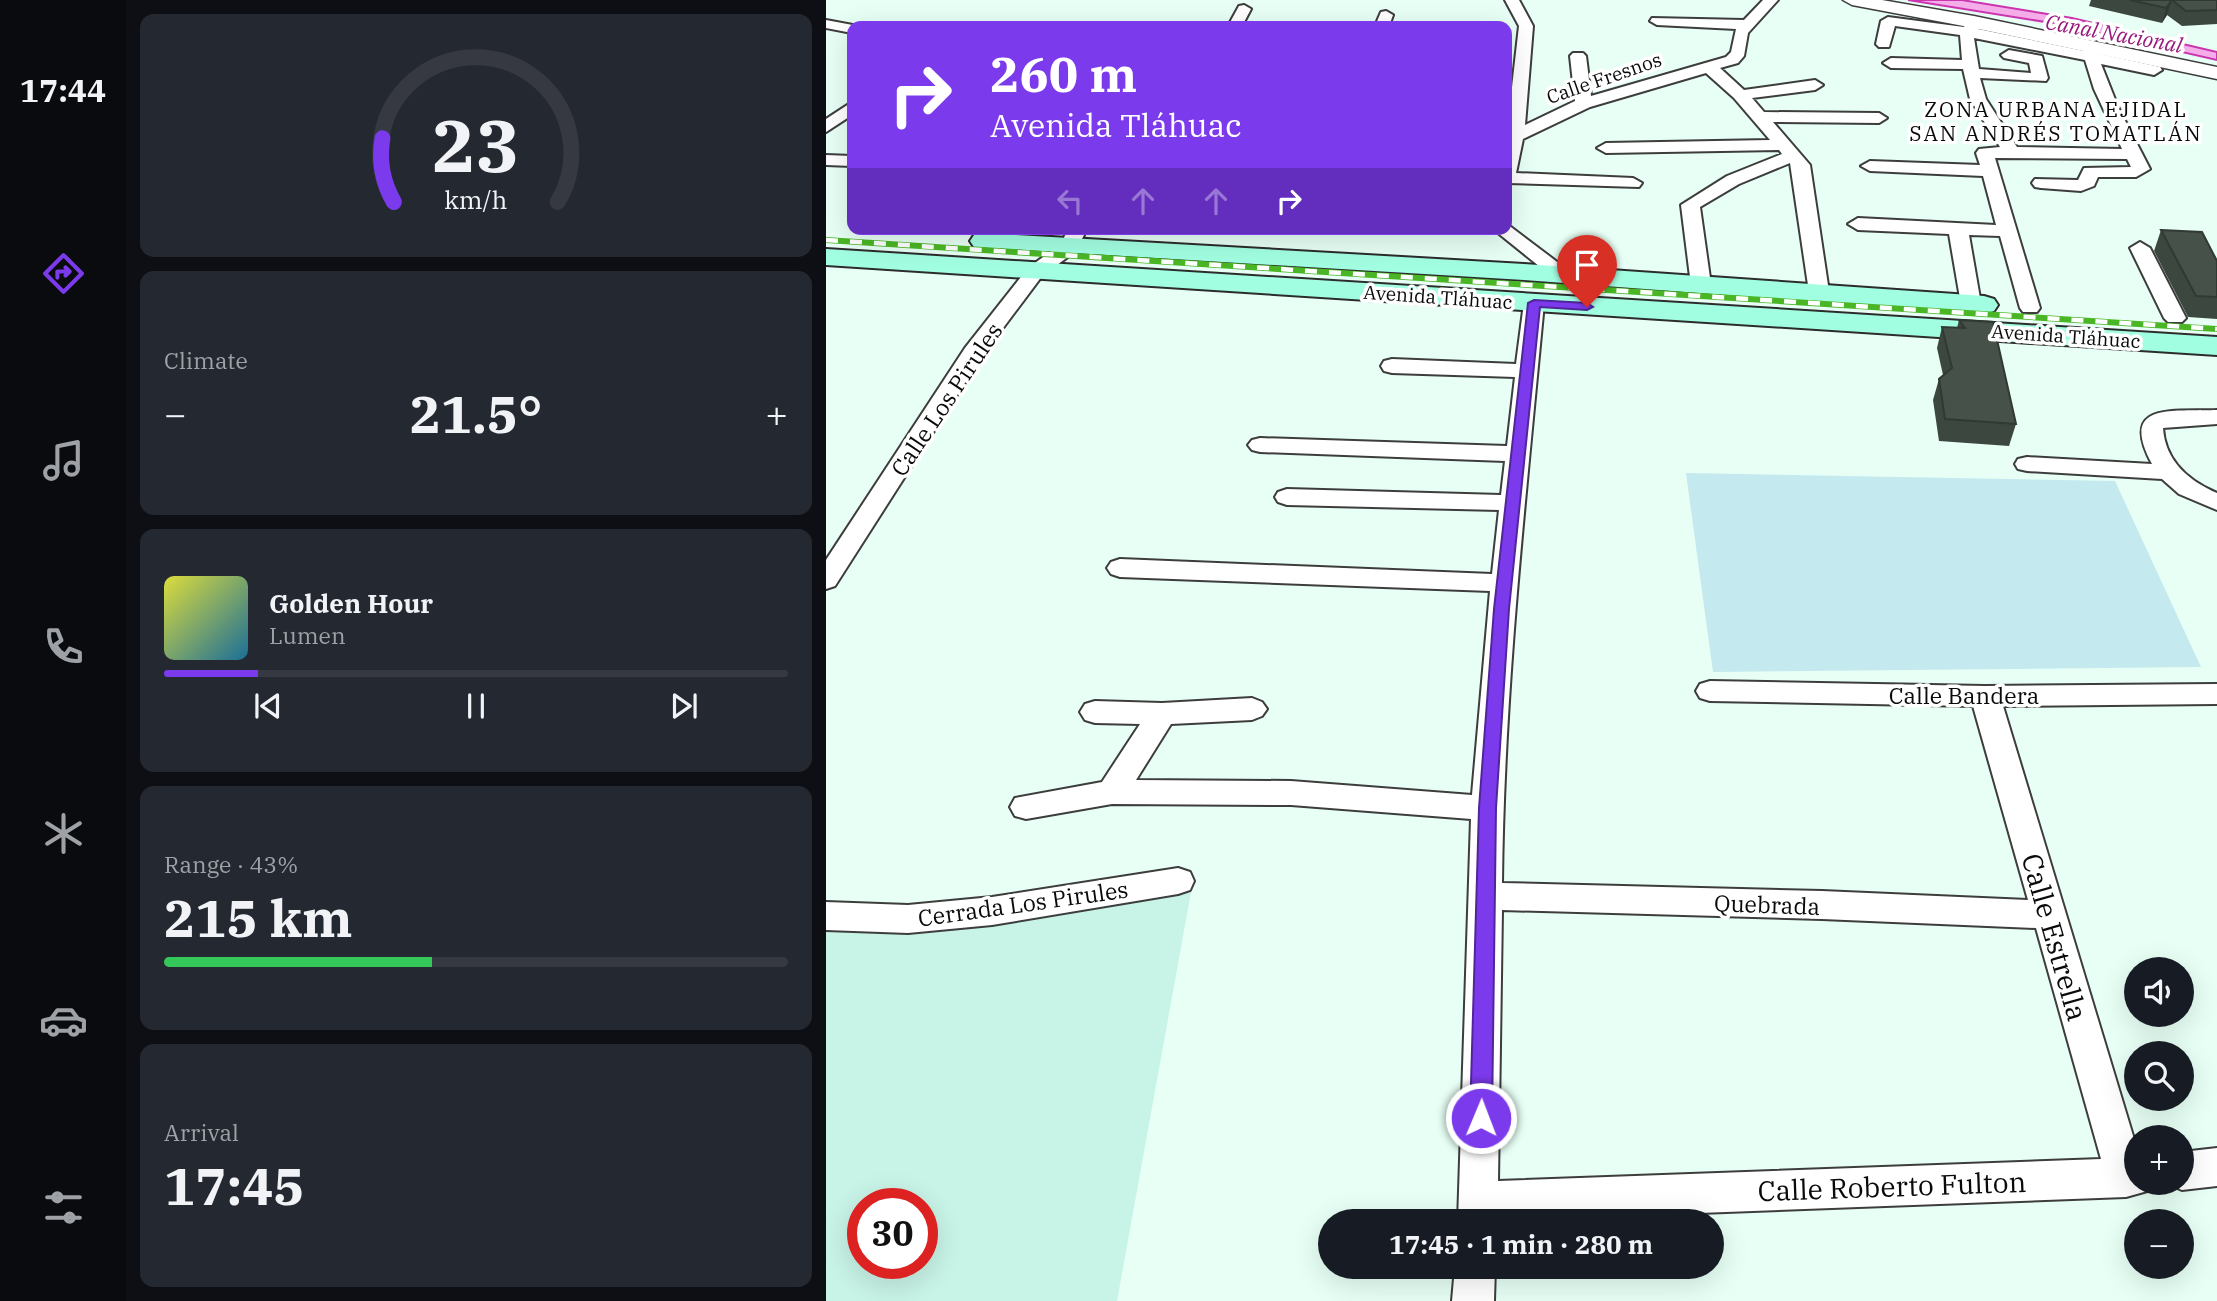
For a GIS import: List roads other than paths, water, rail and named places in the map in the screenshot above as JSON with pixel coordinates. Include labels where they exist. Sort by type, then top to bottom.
[{"type":"main road","name":"Avenida Tláhuac","points":[[826,232],[847,233]]},
{"type":"main road","name":"Avenida Tláhuac","points":[[950,235],[1073,238],[2043,309]]},
{"type":"main road","name":"Avenida Tláhuac","points":[[826,257],[2217,346]]},
{"type":"main road","points":[[1753,288],[1754,317]]},
{"type":"main road","name":"Avenida Tláhuac","points":[[2096,312],[2217,320]]},
{"type":"street","points":[[1511,0],[1526,26],[1513,79],[1512,108]]},
{"type":"street","points":[[1657,21],[1745,25],[1771,0]]},
{"type":"street","points":[[1852,0],[1971,27],[2217,73]]},
{"type":"street","points":[[1238,21],[1244,9]]},
{"type":"street","points":[[1884,44],[1888,21],[1971,27]]},
{"type":"street","points":[[826,24],[847,28]]},
{"type":"street","name":"Calle Fresnos","points":[[1512,136],[1584,103],[1737,57],[1741,32],[1745,25]]},
{"type":"street","points":[[1971,27],[1966,39],[1974,88],[1978,99],[2012,152]]},
{"type":"street","points":[[2092,51],[2154,70]]},
{"type":"street","points":[[2041,183],[2081,186],[2088,182],[2090,172],[2140,171],[2106,98],[2092,51]]},
{"type":"street","points":[[1891,63],[1973,69],[2040,78],[2036,59],[2009,55]]},
{"type":"street","points":[[1578,56],[1584,103]]},
{"type":"street","points":[[1709,66],[1740,95],[1801,165],[1819,292]]},
{"type":"street","points":[[1740,95],[1815,85]]},
{"type":"street","points":[[826,127],[847,111]]},
{"type":"street","points":[[1760,117],[1879,118]]},
{"type":"street","points":[[1606,148],[1789,150]]},
{"type":"street","points":[[1702,285],[1690,205],[1789,150]]},
{"type":"street","points":[[2043,309],[2007,231],[1986,151],[2134,154]]},
{"type":"street","points":[[826,160],[847,161]]},
{"type":"street","points":[[1870,166],[1990,173]]},
{"type":"street","points":[[1512,176],[1633,183]]},
{"type":"street","points":[[1858,224],[2007,231]]},
{"type":"street","points":[[1958,229],[1971,304]]},
{"type":"street","points":[[1510,235],[1563,275]]},
{"type":"street","name":"Calle Los Pirules","points":[[826,580],[837,549],[973,353],[1034,272],[1073,238]]},
{"type":"street","points":[[2140,248],[2175,318]]},
{"type":"street","points":[[1478,1209],[1488,808],[1504,583],[1534,303]]},
{"type":"street","points":[[1392,366],[1527,371]]},
{"type":"street","points":[[2217,417],[2167,419],[2152,424],[2151,435],[2166,472],[2187,489],[2217,502]]},
{"type":"street","points":[[1260,445],[1518,454]]},
{"type":"street","points":[[2027,464],[2166,472]]},
{"type":"street","points":[[1287,497],[1513,503]]},
{"type":"street","points":[[1120,568],[1504,583]]},
{"type":"street","name":"Calle Bandera","points":[[1710,691],[1985,696],[2217,694]]},
{"type":"street","name":"Calle Estrella","points":[[1985,696],[2047,915],[2124,1155]]},
{"type":"street","points":[[1095,712],[1162,714],[1252,709]]},
{"type":"street","points":[[1112,792],[1162,714]]},
{"type":"street","points":[[1026,807],[1112,792],[1290,793],[1488,808]]},
{"type":"street","name":"Cerrada Los Pirules","points":[[826,916],[908,919],[956,915],[1178,881]]},
{"type":"street","name":"Quebrada","points":[[1486,896],[1822,905],[2047,915]]},
{"type":"street","points":[[2194,1170],[2217,1167]]},
{"type":"street","name":"Calle Roberto Fulton","points":[[1516,1209],[2124,1177]]},
{"type":"street","points":[[1473,1301],[1474,1279]]},
{"type":"water","name":"Canal Nacional","points":[[1908,0],[1962,0],[2072,18],[2217,52],[2217,60],[2064,25]]},
{"type":"railway","points":[[826,240],[2217,329]]},
{"type":"district","name":"ZONA URBANA EJIDAL SAN ANDRÉS TOMATLÁN","points":[[2056,121]]}]
